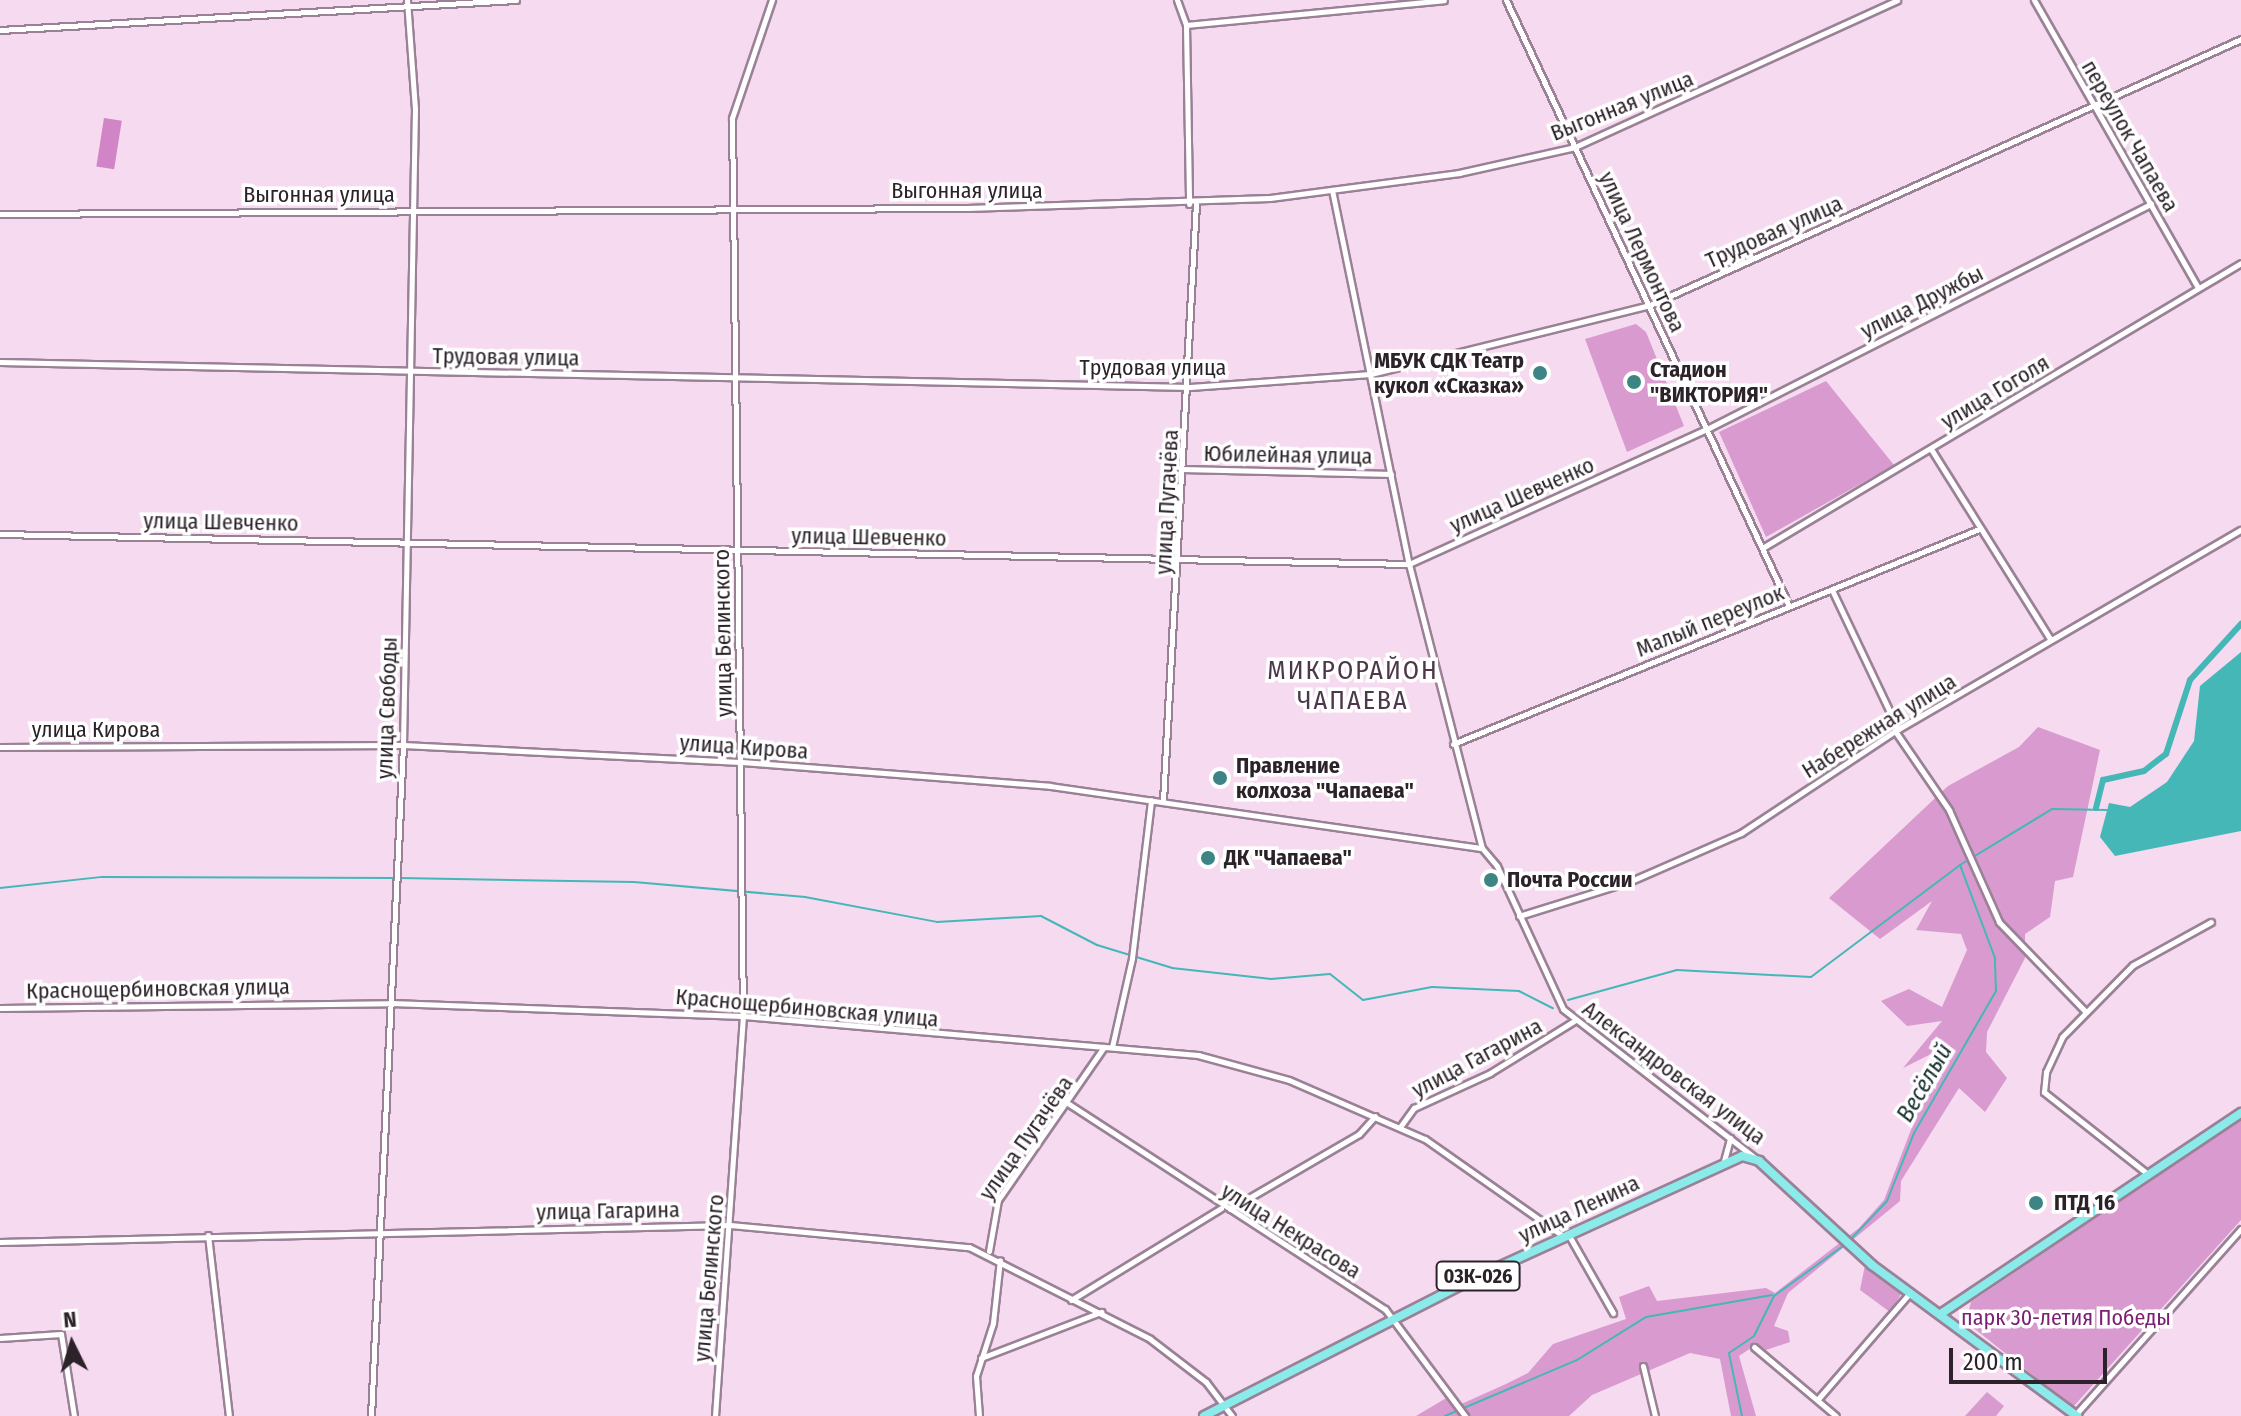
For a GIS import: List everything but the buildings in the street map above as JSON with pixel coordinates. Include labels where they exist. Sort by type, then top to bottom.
[{"type":"main road","points":[[1942,1313],[2241,1113]]},
{"type":"main road","name":"улица Ленина","points":[[1204,1416],[1394,1319],[1724,1161],[1759,1161]]},
{"type":"main road","name":"Александровская улица","points":[[1759,1161],[1909,1294],[1942,1313],[2076,1416]]},
{"type":"street","points":[[0,30],[408,3],[516,0]]},
{"type":"street","name":"улица Белинского","points":[[715,1416],[743,1016],[734,101],[757,58],[772,0]]},
{"type":"street","name":"улица Пугачёва","points":[[1163,801],[1190,387],[1193,204],[1186,25],[1177,0]]},
{"type":"street","points":[[1186,25],[1444,0]]},
{"type":"street","name":"улица Лермонтова","points":[[1506,0],[1789,606]]},
{"type":"street","name":"Выгонная улица","points":[[0,214],[1193,204],[1332,190],[1575,147],[1897,0]]},
{"type":"street","name":"переулок Чапаева","points":[[2034,0],[2198,288]]},
{"type":"street","name":"улица Свободы","points":[[371,1416],[403,745],[412,211],[408,3]]},
{"type":"street","name":"Трудовая улица","points":[[0,362],[1190,387],[1371,374],[1650,305],[2096,107],[2241,39]]},
{"type":"street","name":"Александровская улица","points":[[1332,190],[1409,564],[1482,848],[1519,916],[1555,998],[1574,1021],[1759,1161]]},
{"type":"street","name":"улица Дружбы","points":[[1707,429],[2151,204]]},
{"type":"street","name":"улица Гоголя","points":[[1764,547],[2241,263]]},
{"type":"street","name":"улица Шевченко","points":[[0,534],[1409,564],[1707,429]]},
{"type":"street","points":[[1931,449],[2050,639]]},
{"type":"street","name":"Юбилейная улица","points":[[1184,469],[1391,474]]},
{"type":"street","name":"Малый переулок","points":[[1453,744],[1979,529]]},
{"type":"street","name":"Набережная улица","points":[[1519,916],[1725,842],[1896,730],[2241,530]]},
{"type":"street","points":[[1832,590],[1896,730],[1966,849],[2015,944],[2085,1011]]},
{"type":"street","name":"улица Кирова","points":[[0,747],[403,745],[741,762],[1163,801],[1482,848]]},
{"type":"street","points":[[1112,1048],[1132,958],[1151,800]]},
{"type":"street","points":[[2149,1176],[2044,1092],[2054,1053],[2085,1011],[2133,965],[2211,922]]},
{"type":"street","name":"Краснощербиновская улица","points":[[0,1008],[391,1003],[743,1016],[1104,1047],[1241,1063],[1399,1127],[1474,1169],[1566,1235]]},
{"type":"street","name":"улица Гагарина","points":[[1399,1127],[1414,1108],[1490,1073],[1574,1021]]},
{"type":"street","name":"улица Пугачёва","points":[[989,1251],[995,1205],[1069,1104],[1104,1047]]},
{"type":"street","name":"улица Некрасова","points":[[1069,1104],[1221,1208],[1230,1209],[1394,1319],[1465,1416]]},
{"type":"street","points":[[1230,1209],[1359,1134],[1375,1116]]},
{"type":"street","points":[[1724,1161],[1730,1138]]},
{"type":"street","points":[[1241,1217],[1242,1202]]},
{"type":"street","points":[[1070,1300],[1221,1208]]},
{"type":"street","name":"улица Гагарина","points":[[0,1242],[730,1225],[989,1251]]},
{"type":"street","points":[[2076,1416],[2239,1234]]},
{"type":"street","points":[[208,1235],[229,1416]]},
{"type":"street","points":[[1566,1235],[1613,1313]]},
{"type":"street","points":[[989,1251],[1070,1300],[1101,1312],[1179,1358],[1227,1406],[1232,1416]]},
{"type":"street","points":[[979,1416],[980,1359],[993,1323],[1000,1259]]},
{"type":"street","points":[[1818,1399],[1909,1294]]},
{"type":"street","points":[[980,1359],[1101,1312]]},
{"type":"street","points":[[0,1338],[61,1334],[74,1416]]},
{"type":"street","points":[[1754,1347],[1836,1416]]},
{"type":"street","points":[[1643,1366],[1655,1416]]},
{"type":"green space","name":"Стадион \"ВИКТОРИЯ\"","points":[[1636,324],[1646,332],[1684,426],[1627,452],[1585,339]]},
{"type":"green space","points":[[1826,381],[1894,465],[1766,537],[1719,432]]},
{"type":"green space","points":[[2038,727],[2100,750],[2073,877],[2055,881],[2050,917],[2025,934],[2025,958],[1987,1032],[1986,1052],[2007,1078],[1985,1112],[1959,1088],[1901,1181],[1900,1201],[1788,1293],[1774,1326],[1788,1331],[1790,1342],[1766,1350],[1757,1344],[1739,1356],[1756,1416],[1731,1416],[1720,1359],[1690,1353],[1592,1395],[1569,1416],[1416,1416],[1448,1397],[1459,1405],[1506,1384],[1528,1373],[1553,1344],[1626,1319],[1619,1297],[1649,1286],[1657,1301],[1766,1288],[1775,1293],[1859,1228],[1884,1200],[1914,1122],[1911,1103],[1943,1048],[1903,1068],[1942,1021],[1907,1026],[1881,1001],[1909,989],[1942,1007],[1967,950],[1961,934],[1916,930],[1932,901],[1880,939],[1829,898],[1948,786],[2019,747]]},
{"type":"green space","name":"парк 30-летия Победы","points":[[2241,1119],[2241,1220],[2073,1407],[1966,1322],[1971,1302]]},
{"type":"green space","points":[[1865,1265],[1901,1294],[1890,1312],[1860,1290]]},
{"type":"green space","points":[[1987,1392],[2004,1406],[1996,1416],[1965,1416]]},
{"type":"shaded area","points":[[104,118],[122,121],[114,169],[96,166]]},
{"type":"shaded area","points":[[2241,652],[2241,831],[2115,856],[2100,837],[2109,803],[2130,807],[2167,782],[2194,741],[2200,686]]},
{"type":"waterway","points":[[2096,808],[2103,780],[2144,771],[2166,754],[2190,680],[2241,624]]},
{"type":"waterway","name":"Весёлый","points":[[1851,1239],[1887,1201],[1914,1133],[1996,991],[1995,958],[1960,865],[2052,809],[2107,810]]},
{"type":"waterway","points":[[1568,1000],[1677,970],[1811,977],[1960,865]]},
{"type":"waterway","points":[[0,888],[102,877],[393,878]]},
{"type":"waterway","points":[[400,878],[634,882],[805,897],[937,922],[1041,916],[1097,945],[1172,968],[1271,979],[1330,974],[1363,1000],[1432,987],[1519,991],[1553,1008]]},
{"type":"waterway","name":"Весёлый","points":[[1742,1416],[1729,1353],[1754,1336],[1774,1296],[1843,1246]]},
{"type":"waterway","points":[[1445,1416],[1577,1360],[1646,1317],[1772,1295]]},
{"type":"place","name":"МБУК СДК Театр кукол «Сказка»","points":[[1540,373]]},
{"type":"place","name":"Стадион \"ВИКТОРИЯ\"","points":[[1634,382]]},
{"type":"place","name":"Правление колхоза \"Чапаева\"","points":[[1220,778]]},
{"type":"place","name":"ДК \"Чапаева\"","points":[[1208,858]]},
{"type":"place","name":"Почта России","points":[[1491,880]]},
{"type":"place","name":"ПТД 16","points":[[2036,1203]]},
{"type":"district","name":"МИКРОРАЙОН ЧАПАЕВА","points":[[1353,686]]}]
